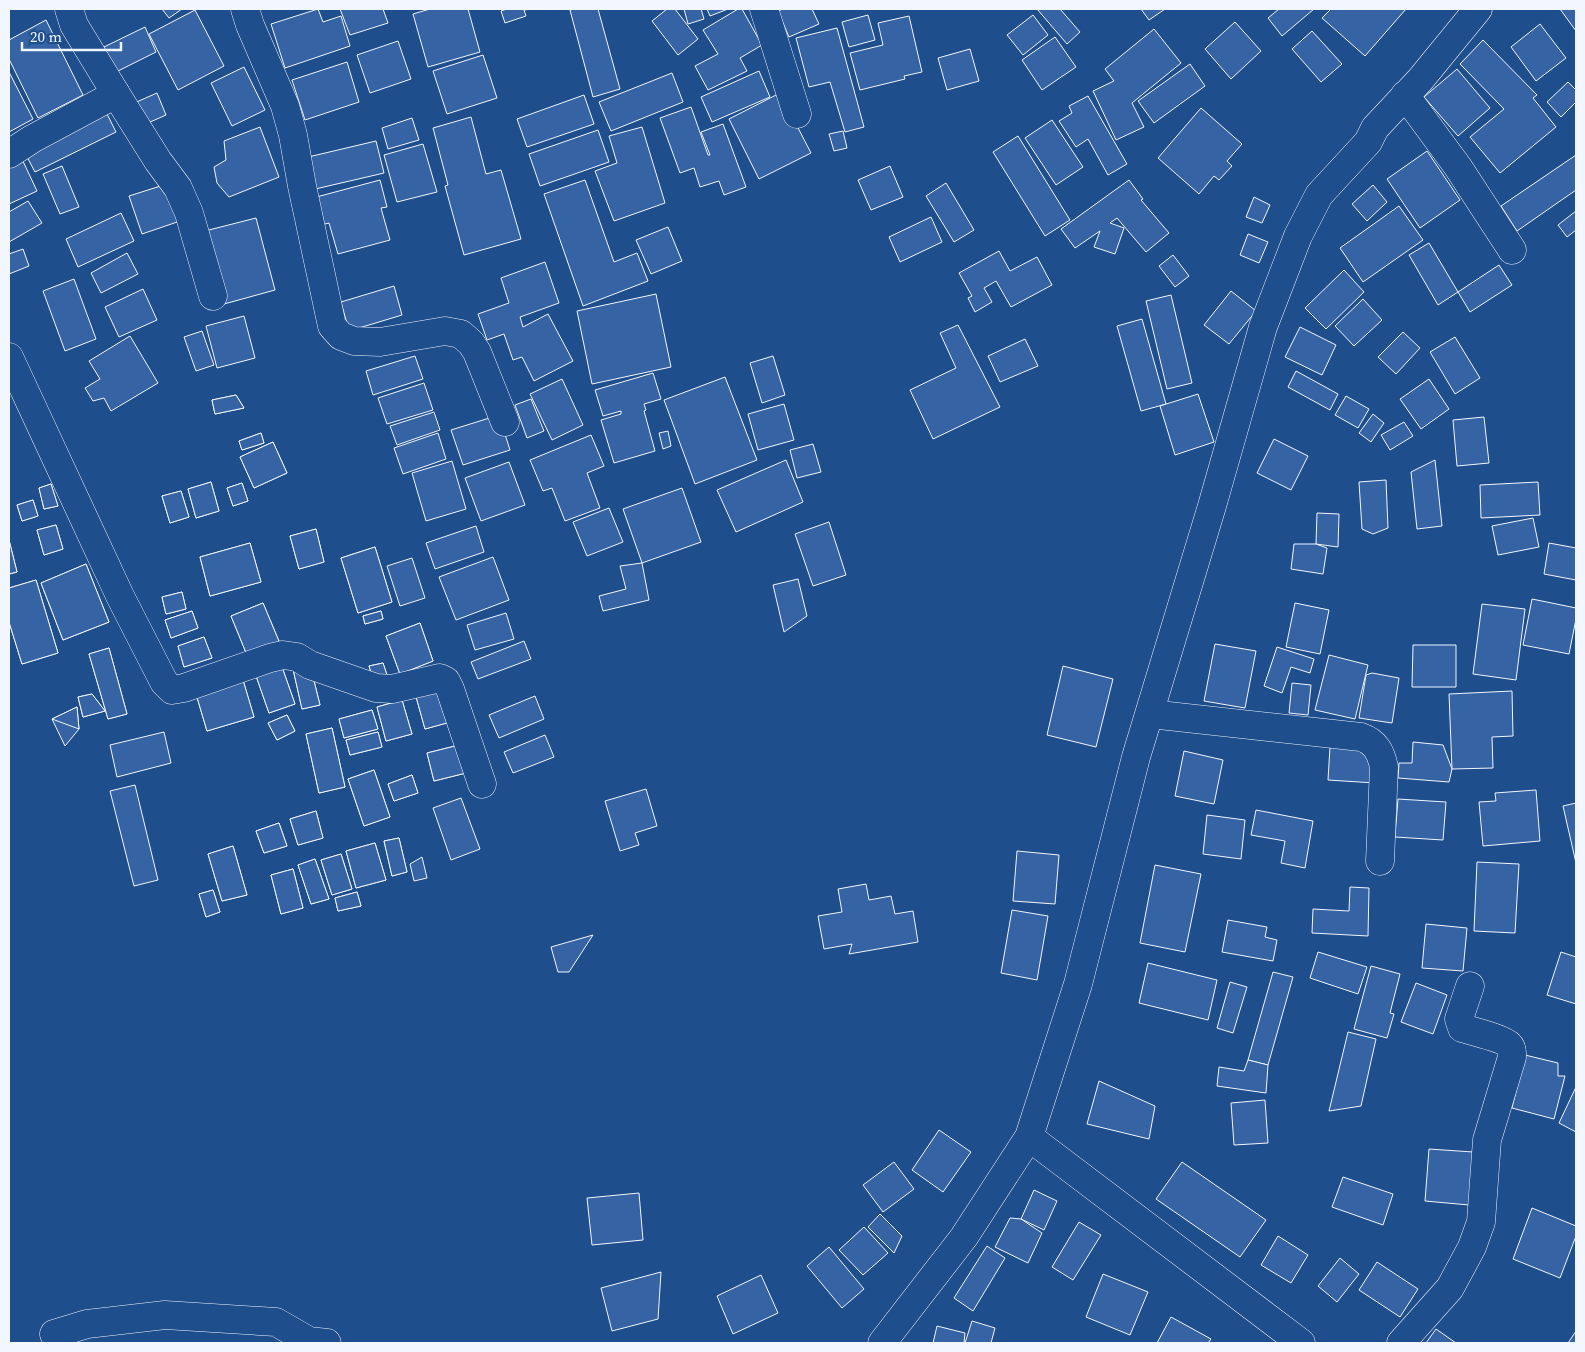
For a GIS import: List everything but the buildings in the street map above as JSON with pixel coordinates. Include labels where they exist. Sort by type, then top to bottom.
[{"type":"street","points":[[69,9],[74,24],[116,94],[158,161],[178,188],[189,213],[213,296]]},
{"type":"street","points":[[246,9],[250,25],[288,116],[332,326],[341,336],[354,341],[380,342],[445,331],[461,334],[477,352],[505,422]]},
{"type":"street","points":[[764,9],[797,114]]},
{"type":"street","points":[[882,1343],[964,1237],[1029,1137],[1078,984],[1136,757],[1212,506],[1263,327],[1298,236],[1319,195],[1368,142],[1375,128],[1420,80],[1478,9]]},
{"type":"street","points":[[9,154],[32,139],[116,94]]},
{"type":"street","points":[[1405,96],[1458,166],[1512,250]]},
{"type":"street","points":[[9,357],[120,596],[164,682],[172,690],[184,688],[283,655],[297,657],[310,665],[376,688],[392,689],[440,678],[450,688],[482,784]]},
{"type":"street","points":[[1150,714],[1361,737],[1370,740],[1381,755],[1384,767],[1380,862]]},
{"type":"street","points":[[1401,1343],[1450,1288],[1472,1247],[1481,1222],[1487,1140],[1512,1057],[1512,1051],[1510,1046],[1503,1042],[1462,1028],[1459,1019],[1470,986]]},
{"type":"street","points":[[1029,1137],[1301,1343]]},
{"type":"street","points":[[54,1334],[87,1324],[165,1315],[276,1322],[309,1342],[327,1343]]}]
